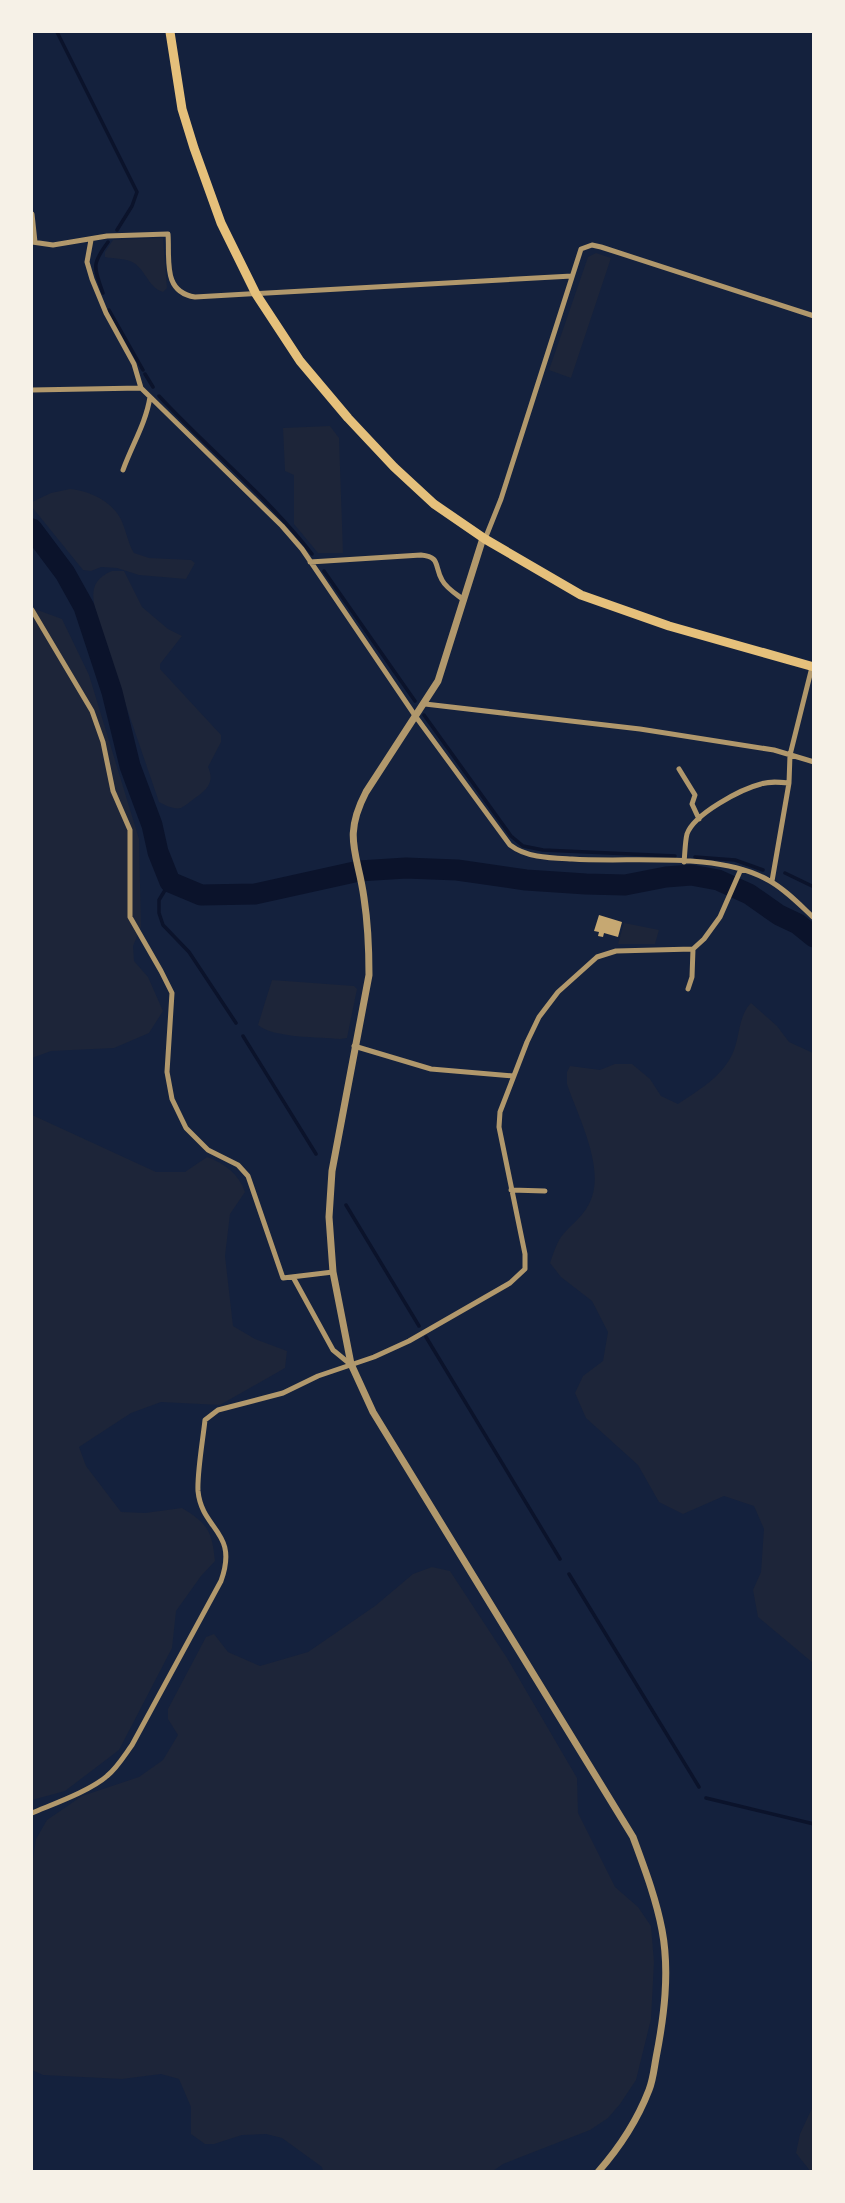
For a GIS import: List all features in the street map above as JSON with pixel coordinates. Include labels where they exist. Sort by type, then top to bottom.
[{"type":"main road","points":[[170,32],[182,109],[194,148],[221,223],[256,294],[300,361],[394,467],[433,504],[484,538],[581,595],[669,626],[813,667]]},
{"type":"street","points":[[32,214],[33,242],[53,245],[107,236],[168,234],[171,280],[176,289],[195,297],[572,276]]},
{"type":"street","points":[[91,240],[87,262],[92,279],[106,313],[134,364],[141,388],[282,526],[510,845],[520,852],[581,860],[723,864],[772,881],[814,918]]},
{"type":"street","points":[[598,2172],[618,2148],[639,2113],[650,2086],[665,1997],[662,1930],[633,1837],[408,1472],[373,1412],[351,1364],[333,1272],[329,1217],[332,1171],[369,975],[364,896],[352,843],[358,807],[438,681],[484,538],[501,499],[581,249],[592,245],[814,316]]},
{"type":"street","points":[[32,390],[141,388]]},
{"type":"street","points":[[123,470],[130,449],[147,417],[150,397]]},
{"type":"street","points":[[310,562],[431,556],[442,581],[464,600]]},
{"type":"street","points":[[32,610],[92,711],[103,741],[113,791],[130,830],[130,918],[172,993],[167,1072],[172,1099],[180,1118],[208,1150],[238,1165],[248,1176],[283,1278],[333,1272]]},
{"type":"street","points":[[772,881],[789,783],[790,755],[813,667]]},
{"type":"street","points":[[425,704],[640,729],[774,750],[814,762]]},
{"type":"street","points":[[679,769],[695,795],[692,804],[699,819]]},
{"type":"street","points":[[684,862],[688,832],[718,804],[759,784],[774,781],[789,783]]},
{"type":"street","points":[[32,1813],[105,1779],[116,1768],[132,1745],[221,1581],[227,1555],[222,1536],[206,1516],[198,1491],[205,1420],[218,1410],[283,1393],[318,1376],[374,1357],[409,1341],[510,1283],[525,1269],[525,1254],[499,1127],[500,1112],[513,1076],[540,1017],[558,992],[597,957],[616,951],[693,949],[720,917],[741,869]]},
{"type":"street","points":[[688,989],[692,977],[693,949]]},
{"type":"street","points":[[355,1046],[431,1069],[513,1076]]},
{"type":"street","points":[[511,1190],[545,1191]]},
{"type":"street","points":[[293,1277],[333,1350],[351,1364]]},
{"type":"shaded area","points":[[163,238],[167,288],[163,292],[154,287],[142,270],[131,261],[105,257],[105,252],[113,240]]},
{"type":"shaded area","points":[[596,253],[611,258],[571,378],[549,370],[588,257]]},
{"type":"shaded area","points":[[330,426],[339,438],[343,553],[318,553],[294,524],[294,475],[285,471],[283,428]]},
{"type":"shaded area","points":[[70,489],[97,497],[115,510],[134,553],[149,558],[191,560],[195,563],[186,579],[139,575],[117,568],[83,570],[32,507],[32,502],[51,493]]},
{"type":"shaded area","points":[[112,571],[124,571],[142,607],[168,629],[182,636],[160,664],[160,669],[221,735],[221,742],[208,767],[211,777],[209,785],[181,808],[173,808],[159,802],[98,624],[93,593],[103,575]]},
{"type":"shaded area","points":[[32,608],[62,619],[89,675],[139,839],[141,927],[133,946],[134,961],[148,977],[163,1011],[149,1033],[114,1048],[51,1051],[32,1058]]},
{"type":"shaded area","points":[[624,923],[659,930],[655,944],[618,944]]},
{"type":"shaded area","points":[[272,980],[354,986],[357,989],[347,1038],[285,1035],[258,1025]]},
{"type":"shaded area","points":[[751,1003],[777,1026],[789,1042],[813,1053],[813,1663],[758,1617],[753,1590],[761,1572],[764,1529],[754,1506],[724,1496],[683,1514],[659,1502],[638,1465],[586,1418],[575,1393],[583,1376],[603,1361],[608,1332],[592,1301],[561,1277],[550,1263],[559,1240],[586,1209],[594,1190],[595,1176],[589,1144],[567,1084],[570,1066],[600,1070],[615,1064],[632,1064],[650,1079],[661,1096],[678,1104],[710,1081],[730,1059],[742,1019]]},
{"type":"shaded area","points":[[32,1115],[156,1172],[185,1172],[207,1157],[230,1170],[245,1192],[230,1214],[225,1256],[233,1326],[255,1339],[287,1351],[285,1368],[220,1405],[161,1402],[131,1413],[79,1447],[86,1466],[121,1512],[145,1513],[182,1508],[207,1529],[215,1561],[176,1611],[172,1648],[119,1750],[65,1791],[32,1800]]},
{"type":"shaded area","points":[[432,1567],[450,1571],[507,1658],[577,1778],[578,1813],[615,1887],[638,1907],[651,1926],[654,1962],[651,2019],[636,2080],[620,2104],[608,2118],[590,2130],[503,2164],[493,2171],[323,2171],[322,2167],[282,2138],[266,2134],[242,2135],[214,2144],[205,2144],[191,2134],[191,2107],[179,2079],[161,2074],[122,2079],[43,2075],[32,2070],[32,1867],[36,1839],[47,1820],[82,1796],[139,1777],[163,1760],[178,1735],[168,1719],[168,1709],[206,1637],[214,1634],[228,1652],[260,1666],[308,1652],[375,1606],[413,1574]]},
{"type":"shaded area","points":[[813,2106],[814,2171],[811,2172],[796,2153],[800,2134]]},
{"type":"building","points":[[599,915],[622,922],[618,937],[604,933],[603,937],[598,936],[599,932],[594,931]]},
{"type":"waterway","points":[[57,32],[137,192],[117,230]]},
{"type":"waterway","points":[[103,293],[96,266],[108,242]]},
{"type":"waterway","points":[[109,310],[143,370]]},
{"type":"waterway","points":[[145,374],[153,387]]},
{"type":"waterway","points":[[159,396],[276,512],[312,554]]},
{"type":"waterway","points":[[32,529],[65,573],[84,607],[112,692],[130,766],[170,882],[201,895],[255,894],[359,871],[406,868],[457,870],[526,880],[625,885],[691,875],[718,880],[749,894],[814,937]]},
{"type":"waterway","points":[[324,571],[415,701]]},
{"type":"waterway","points":[[424,715],[511,836],[523,846],[543,850],[675,856]]},
{"type":"waterway","points":[[695,857],[735,860],[763,870]]},
{"type":"waterway","points":[[785,873],[814,887]]},
{"type":"waterway","points":[[170,882],[159,900],[163,925],[189,952],[236,1023]]},
{"type":"waterway","points":[[243,1036],[316,1154]]},
{"type":"waterway","points":[[346,1205],[419,1326]]},
{"type":"waterway","points":[[426,1337],[560,1559]]},
{"type":"waterway","points":[[569,1574],[699,1787]]},
{"type":"waterway","points":[[706,1798],[814,1824]]}]
